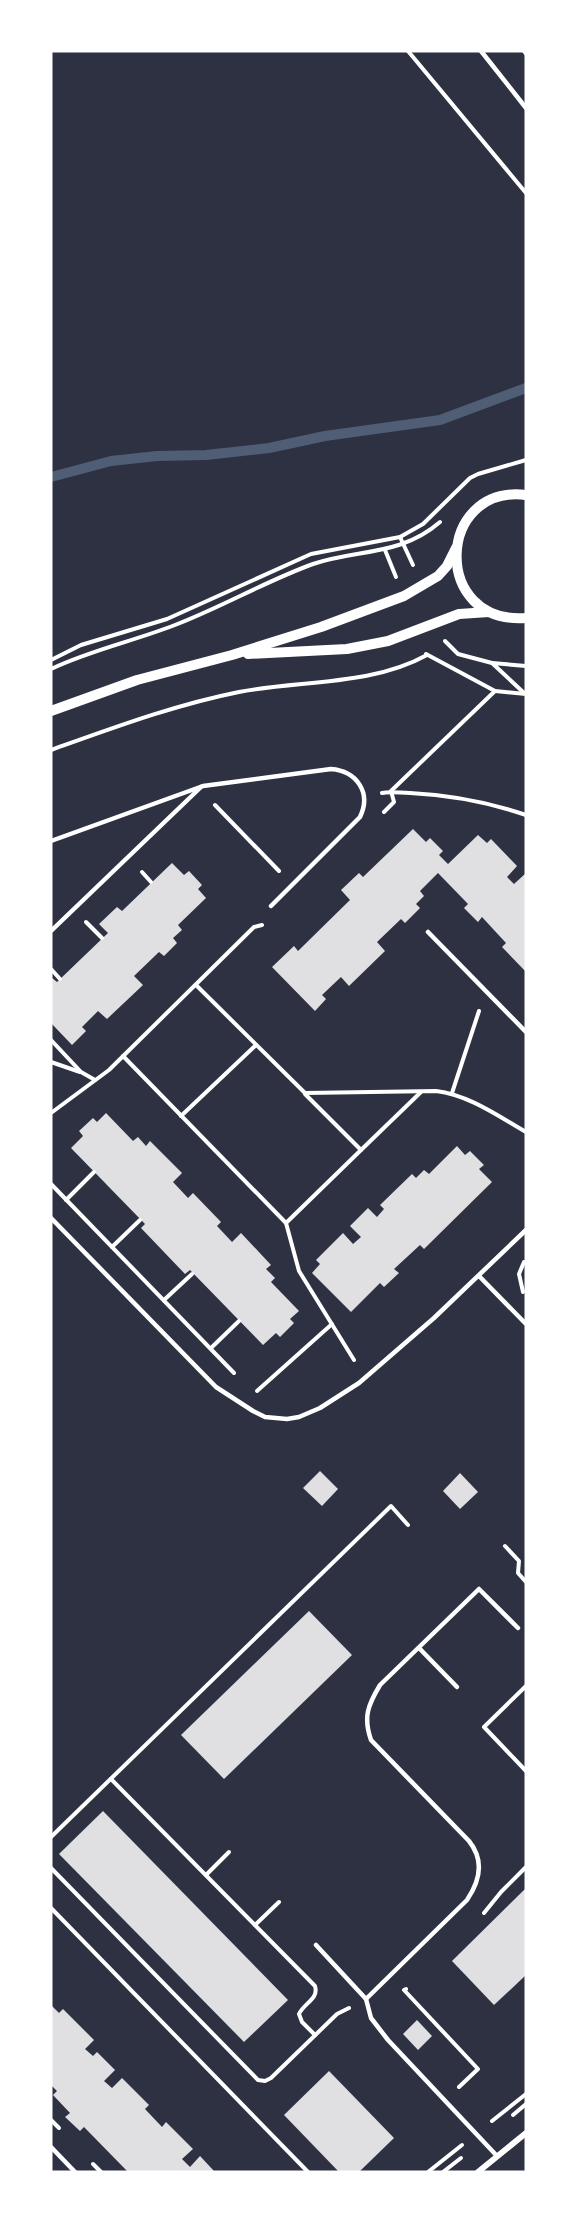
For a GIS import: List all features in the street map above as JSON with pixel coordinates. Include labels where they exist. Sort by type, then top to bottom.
[{"type":"street","points":[[526,495],[502,496],[488,501],[476,510],[466,521],[459,534],[456,548],[459,579],[467,593],[478,605],[489,612],[513,619],[526,618]]},
{"type":"street","points":[[51,711],[137,680],[232,655],[321,627],[404,596],[438,576],[447,566],[456,548]]},
{"type":"street","points":[[232,655],[347,649],[388,641],[459,614],[489,612]]},
{"type":"street","points":[[478,2172],[526,2133]]},
{"type":"lane","points":[[481,51],[526,108]]},
{"type":"lane","points":[[51,841],[203,786],[331,769],[342,771],[355,778],[364,796],[360,817],[271,906]]},
{"type":"lane","points":[[51,931],[203,786]]},
{"type":"lane","points":[[428,932],[526,1032]]},
{"type":"lane","points":[[51,1218],[216,1387],[253,1411],[287,1419],[310,1413],[340,1397],[379,1366],[479,1276],[526,1230]]},
{"type":"lane","points":[[479,1276],[526,1324]]},
{"type":"lane","points":[[366,1999],[468,1900],[474,1889],[480,1866],[469,1841],[371,1740],[366,1713],[368,1703],[380,1685],[479,1589],[518,1628]]},
{"type":"lane","points":[[419,1648],[457,1687]]},
{"type":"lane","points":[[316,1945],[366,1999],[367,2010],[375,2025],[497,2156]]},
{"type":"lane","points":[[51,2147],[75,2172]]},
{"type":"path","points":[[408,51],[526,193]]},
{"type":"path","points":[[51,660],[81,645],[168,619],[311,554],[381,541]]},
{"type":"path","points":[[51,669],[76,657],[175,625],[315,564],[385,550]]},
{"type":"path","points":[[51,750],[165,711],[238,693],[357,677],[408,665],[427,655]]},
{"type":"path","points":[[526,666],[492,663],[526,693]]},
{"type":"path","points":[[464,674],[495,691],[526,693]]},
{"type":"path","points":[[391,791],[478,801],[526,815]]},
{"type":"path","points":[[207,806],[226,803]]},
{"type":"path","points":[[214,805],[293,885]]},
{"type":"path","points":[[137,867],[152,882]]},
{"type":"path","points":[[84,920],[102,938]]},
{"type":"path","points":[[51,1113],[123,1056],[254,927],[270,922]]},
{"type":"path","points":[[51,969],[60,979]]},
{"type":"path","points":[[196,985],[361,1149]]},
{"type":"path","points":[[452,1093],[472,1034]]},
{"type":"path","points":[[51,1040],[81,1072]]},
{"type":"path","points":[[181,1116],[256,1045]]},
{"type":"path","points":[[123,1056],[286,1223],[299,1271],[354,1360]]},
{"type":"path","points":[[51,1062],[81,1072],[95,1080]]},
{"type":"path","points":[[305,1093],[422,1091],[452,1093],[483,1107],[526,1132]]},
{"type":"path","points":[[286,1223],[422,1091]]},
{"type":"path","points":[[66,1200],[94,1172]]},
{"type":"path","points":[[51,1184],[235,1374]]},
{"type":"path","points":[[112,1247],[140,1220]]},
{"type":"path","points":[[526,1258],[519,1274],[526,1298]]},
{"type":"path","points":[[164,1300],[192,1274]]},
{"type":"path","points":[[211,1348],[239,1320]]},
{"type":"path","points":[[257,1391],[332,1323]]},
{"type":"path","points":[[347,1365],[363,1352]]},
{"type":"path","points":[[250,1387],[267,1396]]},
{"type":"path","points":[[51,1838],[391,1506],[408,1525]]},
{"type":"path","points":[[505,1546],[519,1561],[518,1573],[526,1582]]},
{"type":"path","points":[[526,1686],[484,1727],[526,1771]]},
{"type":"path","points":[[111,1779],[315,1986],[315,1997],[301,2009],[299,2014],[302,2022],[315,2035]]},
{"type":"path","points":[[206,1875],[229,1852]]},
{"type":"path","points":[[480,1917],[526,1867]]},
{"type":"path","points":[[51,1868],[258,2080],[265,2081],[271,2078],[323,2028]]},
{"type":"path","points":[[255,1925],[279,1902]]},
{"type":"path","points":[[51,1908],[308,2172]]},
{"type":"path","points":[[412,1982],[404,1990],[478,2069],[458,2088],[465,2095]]},
{"type":"path","points":[[485,2115],[500,2126]]},
{"type":"building","points":[[413,829],[426,842],[430,838],[443,851],[439,855],[448,864],[478,835],[487,843],[491,839],[517,866],[507,877],[514,884],[526,873],[526,972],[502,947],[506,943],[482,917],[478,922],[464,908],[468,904],[438,873],[420,891],[424,896],[416,904],[420,908],[405,923],[401,919],[377,942],[385,951],[349,986],[341,977],[322,995],[326,999],[315,1011],[272,967],[294,946],[298,951],[350,900],[341,890],[359,873],[363,877]]},
{"type":"building","points":[[172,863],[184,875],[189,871],[202,885],[198,889],[206,898],[178,925],[182,930],[173,938],[177,943],[164,956],[159,952],[134,976],[143,985],[107,1019],[98,1011],[82,1027],[86,1031],[72,1045],[51,1023],[51,979],[57,982],[108,933],[99,924],[117,907],[122,911]]},
{"type":"building","points":[[106,1113],[133,1141],[138,1137],[146,1146],[150,1141],[182,1173],[173,1182],[188,1198],[193,1193],[221,1222],[217,1226],[232,1242],[241,1233],[271,1265],[266,1269],[275,1278],[271,1282],[299,1311],[290,1319],[294,1323],[280,1337],[276,1333],[263,1345],[190,1270],[185,1274],[141,1228],[145,1224],[71,1148],[83,1136],[79,1131],[93,1118],[97,1122]]},
{"type":"building","points":[[457,1146],[465,1155],[470,1151],[484,1165],[479,1169],[492,1182],[424,1249],[420,1245],[394,1269],[399,1273],[384,1287],[380,1283],[351,1312],[312,1273],[320,1264],[316,1260],[343,1233],[353,1244],[361,1237],[350,1226],[368,1208],[377,1217],[384,1209],[380,1205],[412,1174],[416,1178],[424,1170],[429,1174]]},
{"type":"building","points":[[320,1471],[338,1489],[322,1506],[303,1488]]},
{"type":"building","points":[[460,1473],[478,1492],[460,1509],[443,1491]]},
{"type":"building","points":[[309,1611],[352,1655],[224,1779],[181,1735]]},
{"type":"building","points":[[103,1811],[288,2000],[244,2042],[59,1854]]},
{"type":"building","points":[[526,1888],[526,1975],[494,2005],[452,1961]]},
{"type":"building","points":[[51,2005],[59,2013],[63,2009],[94,2040],[85,2049],[93,2056],[97,2052],[115,2070],[104,2081],[112,2088],[122,2078],[149,2105],[145,2109],[162,2127],[166,2122],[193,2149],[182,2159],[190,2167],[200,2156],[214,2171],[128,2172],[84,2127],[80,2131],[65,2117],[70,2113],[53,2095],[57,2091],[51,2085]]},
{"type":"building","points":[[417,2020],[432,2036],[418,2050],[403,2034]]},
{"type":"building","points":[[329,2071],[394,2138],[359,2172],[339,2172],[284,2115]]},
{"type":"waterway","points":[[51,477],[111,461],[157,456],[206,455],[269,448],[325,436],[440,420],[526,388]]}]
